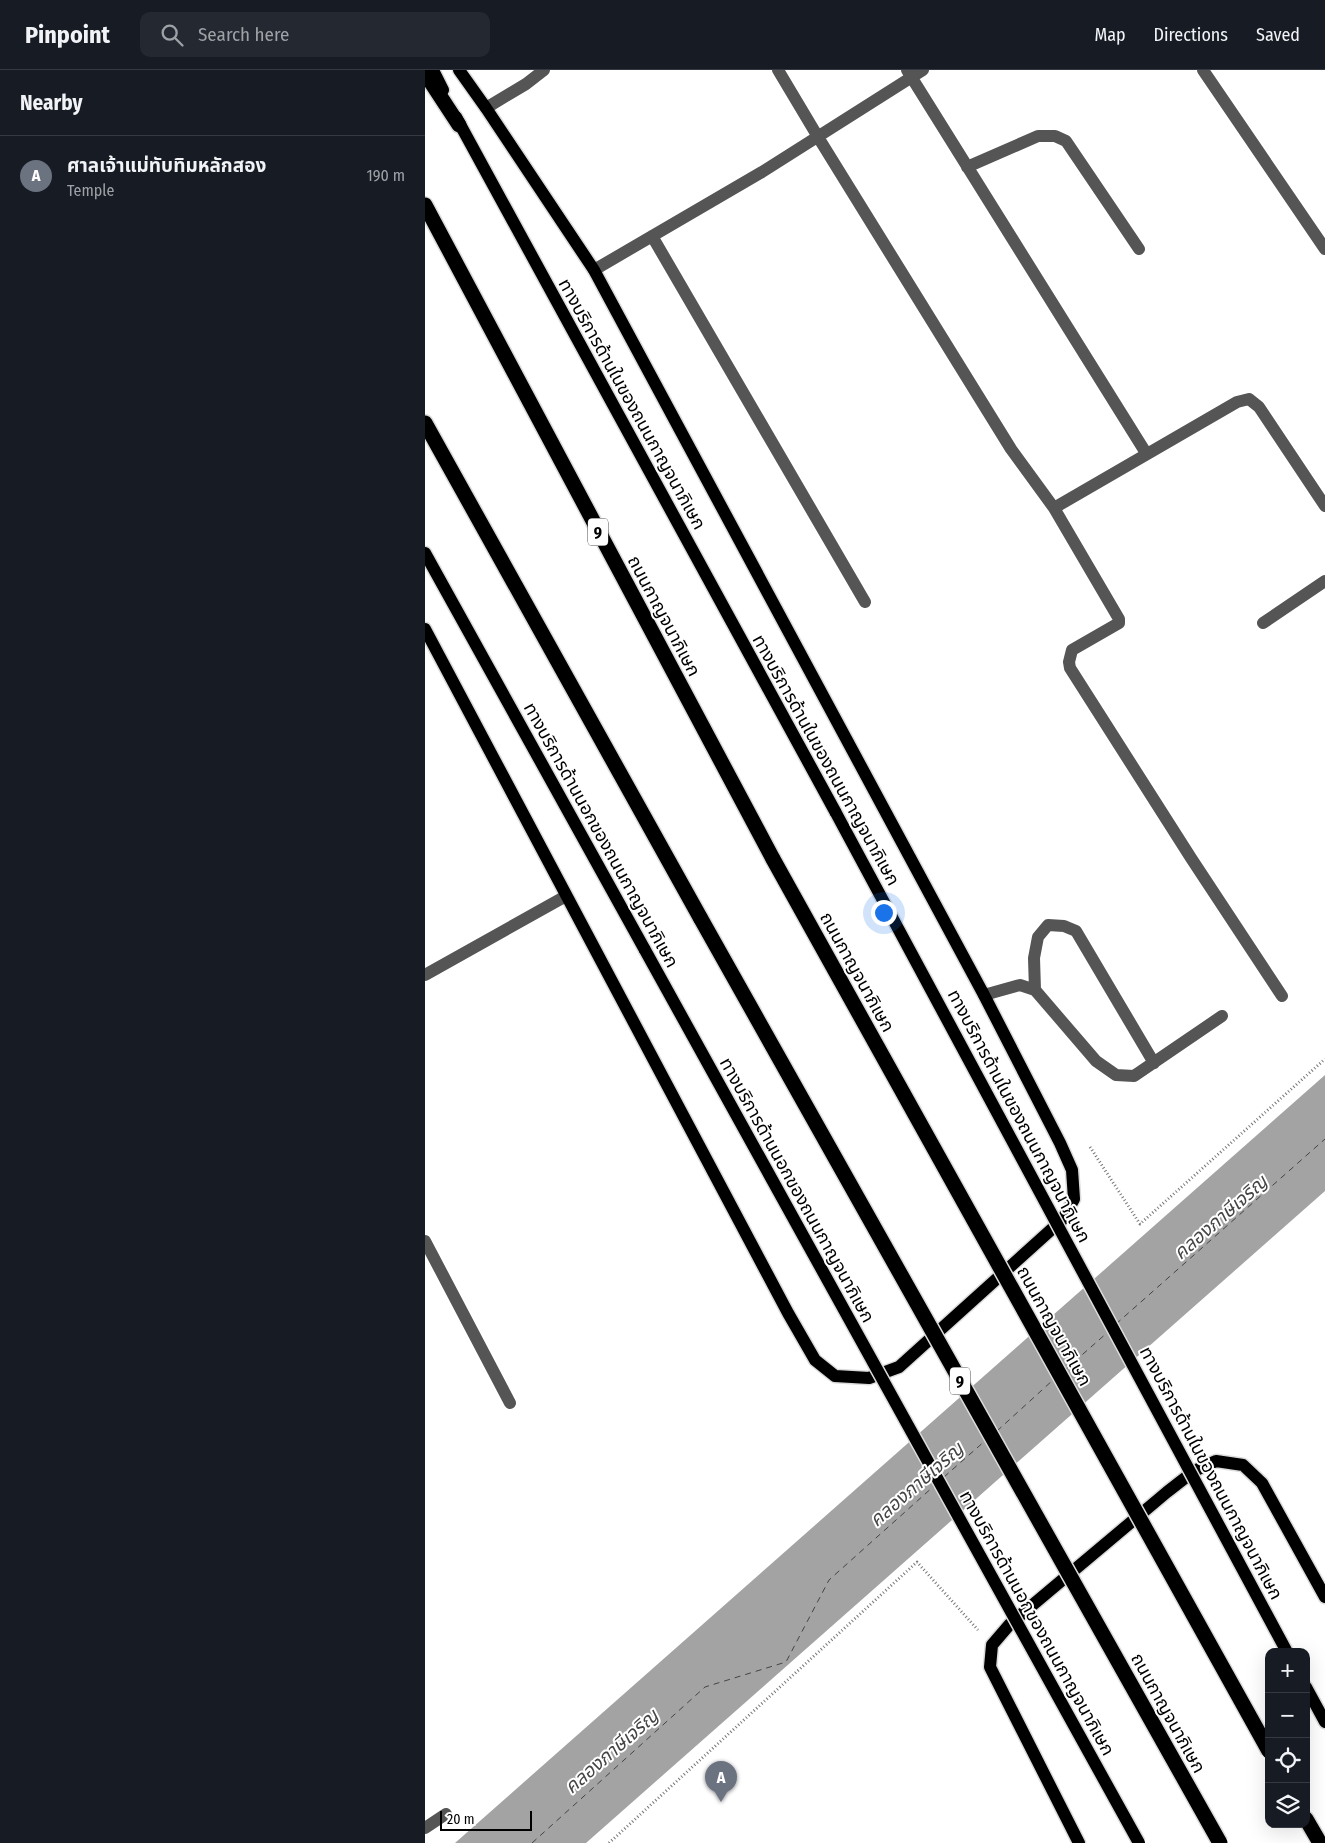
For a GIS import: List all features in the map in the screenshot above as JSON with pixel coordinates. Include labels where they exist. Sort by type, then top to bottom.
[{"type":"highway","points":[[425,73],[459,125]]},
{"type":"highway","name":"ถนนกาญจนาภิเษก","points":[[425,205],[773,859],[1265,1744]]},
{"type":"highway","name":"ถนนกาญจนาภิเษก","points":[[425,423],[1220,1843]]},
{"type":"highway","points":[[1310,1825],[1320,1843]]},
{"type":"main road","name":"ทางบริการด้านในของถนนกาญจนาภิเษก","points":[[433,70],[459,125],[836,813],[1285,1648]]},
{"type":"main road","points":[[425,629],[788,1313],[815,1360],[835,1376],[869,1378],[899,1367],[1063,1219],[1074,1199],[1072,1170],[984,995],[594,270],[459,70]]},
{"type":"main road","name":"ทางบริการด้านนอกของถนนกาญจนาภิเษก","points":[[425,553],[1139,1843]]},
{"type":"main road","points":[[1079,1843],[990,1667],[992,1645],[1010,1624],[1167,1492],[1194,1472],[1216,1461],[1243,1465],[1262,1483],[1325,1597]]},
{"type":"main road","points":[[1309,1693],[1325,1722]]},
{"type":"street","points":[[486,108],[544,70]]},
{"type":"street","points":[[778,70],[1011,449],[1054,508],[1119,618],[1119,623],[1072,650],[1069,662],[1071,668],[1191,858],[1282,996]]},
{"type":"street","points":[[594,270],[818,137],[909,74],[923,70]]},
{"type":"street","points":[[1203,70],[1325,248]]},
{"type":"street","points":[[909,74],[1146,453]]},
{"type":"street","points":[[967,167],[1038,136],[1055,136],[1066,141],[1139,249]]},
{"type":"street","points":[[652,236],[865,602]]},
{"type":"street","points":[[1054,508],[1237,402],[1249,399],[1259,407],[1325,506]]},
{"type":"street","points":[[1263,623],[1325,581]]},
{"type":"street","points":[[425,976],[566,896]]},
{"type":"street","points":[[1035,990],[1034,958],[1038,937],[1048,925],[1064,926],[1075,931],[1154,1063]]},
{"type":"street","points":[[984,995],[1020,986],[1035,990],[1095,1061],[1116,1074],[1134,1076],[1222,1016]]},
{"type":"street","points":[[425,1241],[510,1403]]},
{"type":"street","points":[[425,1828],[446,1814]]},
{"type":"path","points":[[1090,1148],[1140,1224],[1325,1060]]},
{"type":"path","points":[[609,1843],[917,1562],[992,1645]]},
{"type":"water","name":"คลองภาษีเจริญ","points":[[1325,1075],[1325,1191],[586,1843],[455,1843]]},
{"type":"ferry route","points":[[1116,1324],[1325,1139]]},
{"type":"ferry route","points":[[1066,1369],[1108,1332]]},
{"type":"ferry route","points":[[997,1431],[1053,1380]]},
{"type":"ferry route","points":[[944,1477],[986,1440]]},
{"type":"ferry route","points":[[532,1843],[705,1687],[786,1662],[829,1580],[934,1486]]},
{"type":"place","name":"ศาลเจ้าแม่ทับทิมหลักสอง","points":[[721,1802]]}]
